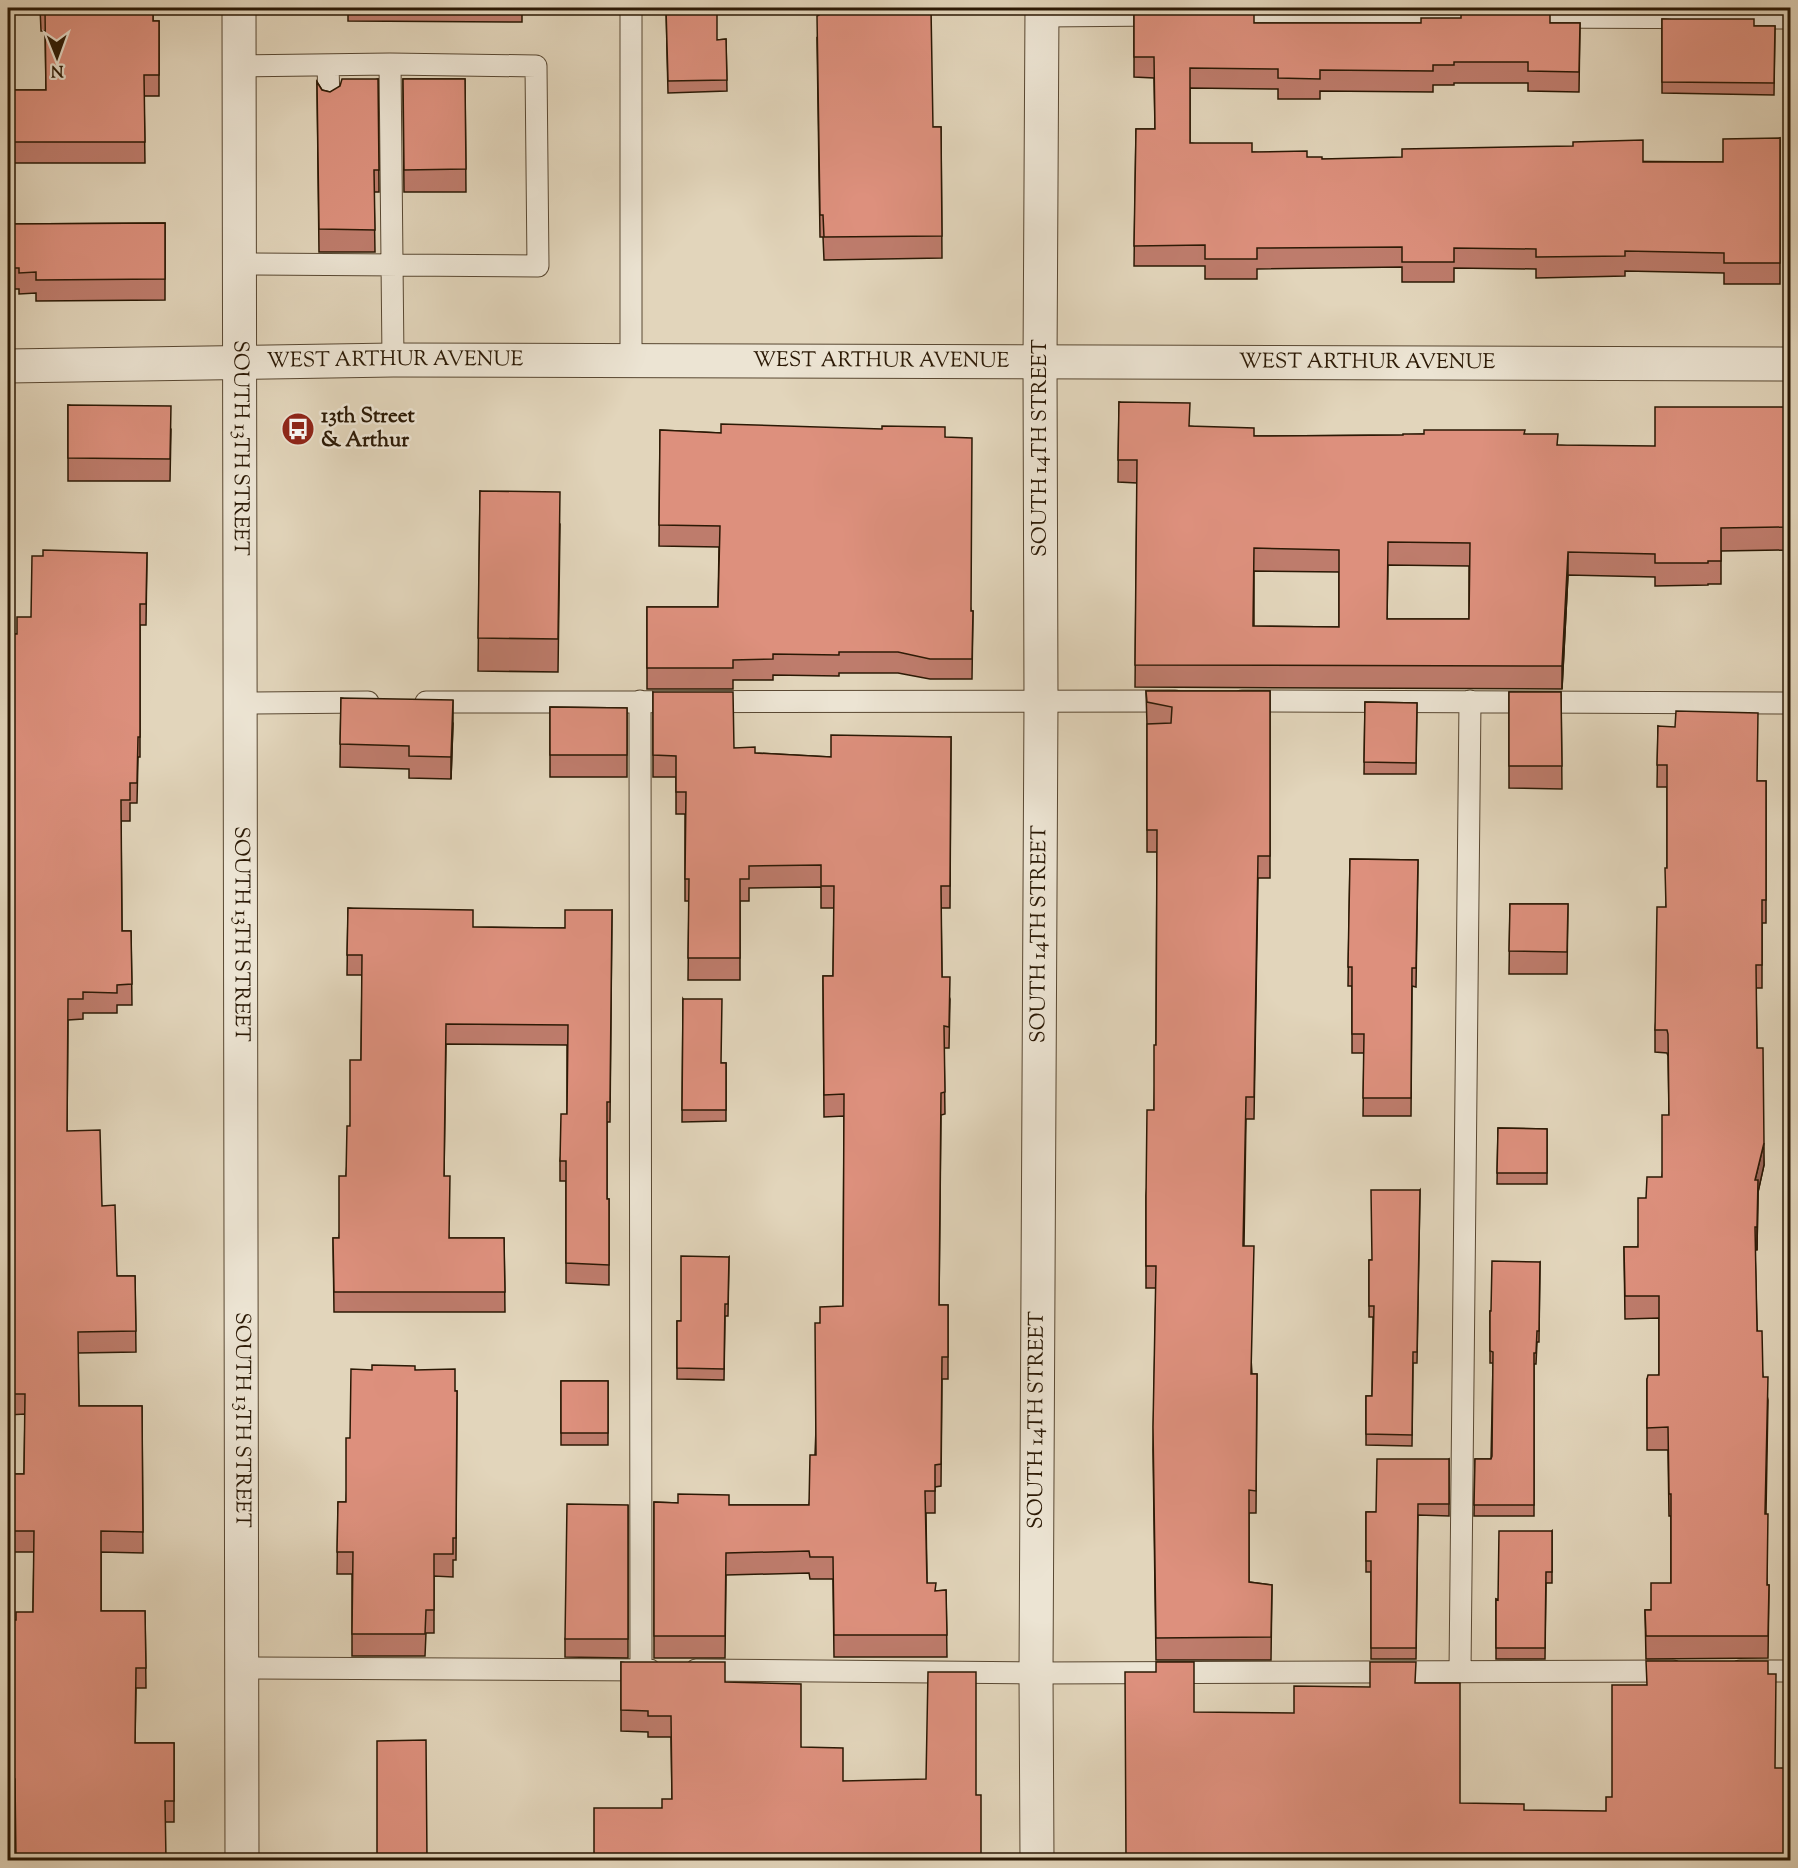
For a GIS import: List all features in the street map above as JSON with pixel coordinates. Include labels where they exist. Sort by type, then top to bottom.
[{"type":"street","name":"SOUTH 13TH STREET","points":[[239,8],[242,703],[242,1860]]},
{"type":"street","name":"SOUTH 14TH STREET","points":[[1037,1860],[1042,11]]},
{"type":"street","name":"WEST ARTHUR AVENUE","points":[[8,366],[393,360],[1791,364]]},
{"type":"lane","points":[[631,360],[632,8]]},
{"type":"lane","points":[[1042,11],[1186,15]]},
{"type":"lane","points":[[1210,16],[1457,12],[1791,18]]},
{"type":"lane","points":[[240,66],[390,64],[536,66],[538,266],[392,265],[331,260],[240,264]]},
{"type":"lane","points":[[390,64],[393,360]]},
{"type":"lane","points":[[328,65],[329,102]]},
{"type":"lane","points":[[640,701],[641,1670]]},
{"type":"lane","points":[[408,702],[1200,701]]},
{"type":"lane","points":[[1224,701],[1791,703]]},
{"type":"lane","points":[[1460,1672],[1470,701]]},
{"type":"lane","points":[[242,703],[384,702]]},
{"type":"lane","points":[[242,1668],[1036,1673],[1696,1671]]},
{"type":"lane","points":[[1720,1671],[1791,1671]]},
{"type":"building","points":[[41,8],[153,8],[153,21],[159,21],[159,75],[144,75],[145,142],[8,142],[8,90],[46,90],[45,10]]},
{"type":"building","points":[[666,8],[717,8],[717,40],[726,39],[727,80],[668,81]]},
{"type":"building","points":[[819,8],[931,8],[933,127],[941,127],[942,236],[824,237],[823,215],[820,215],[817,16]]},
{"type":"building","points":[[1134,9],[1254,9],[1254,23],[1421,23],[1421,18],[1461,18],[1461,12],[1499,12],[1499,9],[1550,10],[1550,23],[1580,23],[1579,72],[1528,71],[1528,62],[1454,62],[1454,65],[1433,65],[1433,71],[1320,70],[1320,79],[1278,78],[1278,69],[1190,68],[1190,143],[1252,143],[1252,152],[1307,151],[1307,157],[1322,157],[1322,159],[1402,157],[1402,149],[1573,146],[1573,142],[1643,140],[1643,162],[1723,162],[1723,139],[1780,138],[1780,263],[1724,263],[1724,253],[1625,251],[1625,256],[1536,257],[1536,249],[1454,248],[1454,262],[1402,262],[1402,247],[1257,248],[1257,259],[1205,259],[1205,245],[1134,246],[1136,129],[1155,129],[1154,57],[1134,57]]},
{"type":"building","points":[[1662,19],[1754,19],[1754,26],[1775,26],[1774,83],[1662,82]]},
{"type":"building","points":[[342,79],[378,79],[379,170],[374,170],[375,230],[319,229],[317,82],[322,90],[330,92],[340,86]]},
{"type":"building","points":[[403,79],[465,79],[466,169],[404,170]]},
{"type":"building","points":[[165,223],[165,279],[36,280],[36,272],[19,273],[19,268],[8,268],[8,224]]},
{"type":"building","points":[[1119,402],[1190,403],[1189,426],[1254,428],[1254,436],[1403,435],[1424,434],[1424,430],[1525,430],[1524,434],[1558,434],[1557,445],[1655,446],[1655,407],[1788,407],[1790,464],[1787,464],[1787,527],[1721,528],[1721,561],[1708,561],[1708,563],[1655,563],[1655,554],[1568,552],[1562,666],[1135,665],[1137,460],[1118,460]],"holes":[[[1388,542],[1470,543],[1469,619],[1387,619]],[[1254,548],[1339,550],[1339,627],[1253,626]]]},
{"type":"building","points":[[68,405],[171,406],[170,459],[68,458]]},
{"type":"building","points":[[721,424],[882,429],[882,426],[945,427],[945,437],[972,438],[972,659],[930,659],[898,652],[839,652],[839,655],[773,654],[773,659],[733,660],[733,668],[647,668],[647,607],[718,607],[720,526],[659,525],[660,430],[721,433]]},
{"type":"building","points":[[480,491],[560,492],[558,639],[478,638]]},
{"type":"building","points":[[43,550],[147,553],[146,604],[140,604],[140,737],[138,737],[137,783],[130,783],[130,800],[121,800],[122,931],[131,931],[132,984],[117,985],[117,993],[83,992],[83,999],[68,999],[67,1131],[100,1130],[102,1206],[115,1205],[117,1276],[135,1276],[136,1331],[78,1332],[79,1406],[142,1406],[143,1532],[101,1531],[101,1611],[145,1611],[146,1668],[136,1668],[135,1743],[174,1743],[174,1801],[165,1801],[166,1860],[16,1860],[15,1779],[8,1779],[8,1620],[16,1620],[16,1612],[33,1612],[34,1531],[8,1531],[8,1474],[24,1474],[25,1394],[8,1394],[8,634],[17,634],[17,617],[31,617],[32,556],[43,556]]},
{"type":"building","points":[[1146,691],[1270,691],[1270,856],[1258,856],[1254,1097],[1246,1097],[1243,1246],[1254,1246],[1251,1374],[1257,1374],[1256,1491],[1249,1490],[1249,1582],[1272,1585],[1271,1637],[1156,1638],[1153,1427],[1156,1266],[1146,1266],[1146,1196],[1147,1110],[1154,1110],[1154,1045],[1156,1045],[1157,830],[1147,830],[1147,724],[1171,723],[1172,707],[1147,702]]},
{"type":"building","points":[[653,692],[733,692],[734,748],[755,747],[755,753],[831,757],[831,735],[951,737],[950,886],[941,886],[942,977],[950,977],[949,1027],[944,1026],[945,1092],[941,1093],[939,1305],[948,1305],[948,1357],[942,1357],[941,1464],[935,1465],[935,1491],[925,1491],[927,1583],[936,1583],[935,1591],[946,1590],[947,1635],[834,1635],[833,1557],[810,1557],[809,1551],[726,1553],[725,1636],[654,1636],[654,1502],[678,1503],[678,1494],[729,1495],[729,1505],[809,1505],[810,1455],[816,1455],[815,1323],[820,1323],[820,1307],[843,1306],[844,1094],[824,1095],[823,976],[833,976],[834,886],[821,886],[821,865],[749,866],[749,879],[740,879],[740,958],[688,958],[689,879],[685,879],[686,792],[676,792],[676,756],[653,755]]},
{"type":"building","points":[[1509,692],[1561,692],[1562,766],[1509,766]]},
{"type":"building","points":[[341,698],[453,700],[451,757],[409,756],[409,746],[340,744]]},
{"type":"building","points":[[1365,702],[1417,703],[1416,763],[1364,762]]},
{"type":"building","points":[[550,707],[627,708],[627,755],[550,755]]},
{"type":"building","points":[[1676,711],[1758,713],[1757,781],[1766,781],[1766,900],[1762,900],[1762,965],[1756,965],[1757,1048],[1763,1048],[1764,1143],[1755,1180],[1758,1180],[1757,1227],[1755,1227],[1757,1331],[1762,1331],[1763,1377],[1768,1377],[1765,1514],[1768,1514],[1768,1636],[1646,1636],[1645,1610],[1651,1610],[1651,1583],[1671,1583],[1668,1427],[1647,1428],[1647,1379],[1648,1375],[1659,1375],[1659,1296],[1625,1296],[1624,1247],[1638,1247],[1638,1198],[1646,1198],[1647,1177],[1662,1177],[1662,1115],[1669,1115],[1668,1034],[1667,1030],[1655,1030],[1657,907],[1666,907],[1665,868],[1667,868],[1667,765],[1657,765],[1658,726],[1675,727]]},
{"type":"building","points":[[1350,859],[1418,860],[1416,968],[1412,968],[1411,1098],[1363,1098],[1364,1034],[1352,1034],[1352,967],[1348,967]]},
{"type":"building","points":[[1510,904],[1568,904],[1567,952],[1509,951]]},
{"type":"building","points":[[348,908],[473,910],[473,927],[565,928],[565,910],[612,910],[610,1102],[607,1102],[609,1265],[566,1263],[566,1161],[560,1161],[561,1114],[567,1114],[568,1025],[446,1024],[444,1176],[450,1176],[449,1238],[504,1238],[505,1292],[334,1292],[333,1238],[339,1238],[339,1176],[346,1176],[347,1126],[350,1126],[350,1060],[361,1060],[362,955],[347,955]]},
{"type":"building","points":[[683,999],[722,999],[721,1063],[726,1063],[726,1110],[682,1110]]},
{"type":"building","points":[[1498,1128],[1547,1129],[1547,1173],[1497,1173]]},
{"type":"building","points":[[1371,1190],[1420,1190],[1417,1352],[1413,1352],[1412,1435],[1366,1434],[1366,1396],[1372,1396],[1374,1306],[1369,1306],[1369,1260],[1372,1260]]},
{"type":"building","points":[[681,1256],[729,1257],[728,1304],[725,1304],[724,1369],[677,1368],[677,1321],[681,1321]]},
{"type":"building","points":[[1492,1261],[1540,1262],[1539,1331],[1537,1331],[1536,1353],[1534,1353],[1534,1505],[1474,1505],[1475,1459],[1491,1459],[1492,1456],[1493,1352],[1490,1351],[1490,1311]]},
{"type":"building","points":[[372,1365],[415,1366],[415,1370],[455,1369],[455,1391],[457,1391],[456,1538],[453,1538],[453,1554],[434,1554],[434,1610],[426,1610],[425,1634],[352,1634],[353,1552],[337,1552],[338,1502],[346,1502],[346,1438],[350,1438],[351,1369],[372,1370]]},
{"type":"building","points":[[561,1381],[608,1381],[608,1433],[561,1433]]},
{"type":"building","points":[[1377,1459],[1449,1459],[1449,1504],[1418,1504],[1416,1648],[1371,1648],[1371,1561],[1366,1561],[1366,1512],[1376,1512]]},
{"type":"building","points":[[567,1504],[628,1505],[628,1639],[565,1639]]},
{"type":"building","points":[[1499,1531],[1552,1531],[1552,1572],[1546,1572],[1545,1648],[1496,1648]]},
{"type":"building","points":[[1646,1661],[1768,1661],[1768,1674],[1776,1674],[1775,1768],[1789,1768],[1791,1860],[1126,1860],[1125,1672],[1156,1672],[1156,1662],[1194,1662],[1194,1712],[1294,1713],[1294,1686],[1370,1687],[1370,1662],[1416,1662],[1415,1683],[1460,1683],[1460,1803],[1524,1804],[1524,1810],[1606,1811],[1606,1797],[1612,1797],[1612,1685],[1647,1685]]},
{"type":"building","points":[[621,1662],[725,1662],[725,1682],[801,1684],[801,1747],[843,1748],[843,1781],[926,1779],[928,1672],[976,1672],[976,1795],[981,1795],[981,1860],[594,1860],[594,1808],[662,1808],[662,1799],[672,1799],[671,1716],[648,1716],[648,1711],[621,1710]]},
{"type":"building","points":[[426,1740],[427,1860],[377,1860],[377,1741]]},
{"type":"place","name":"13th Street & Arthur","points":[[298,429]]}]
